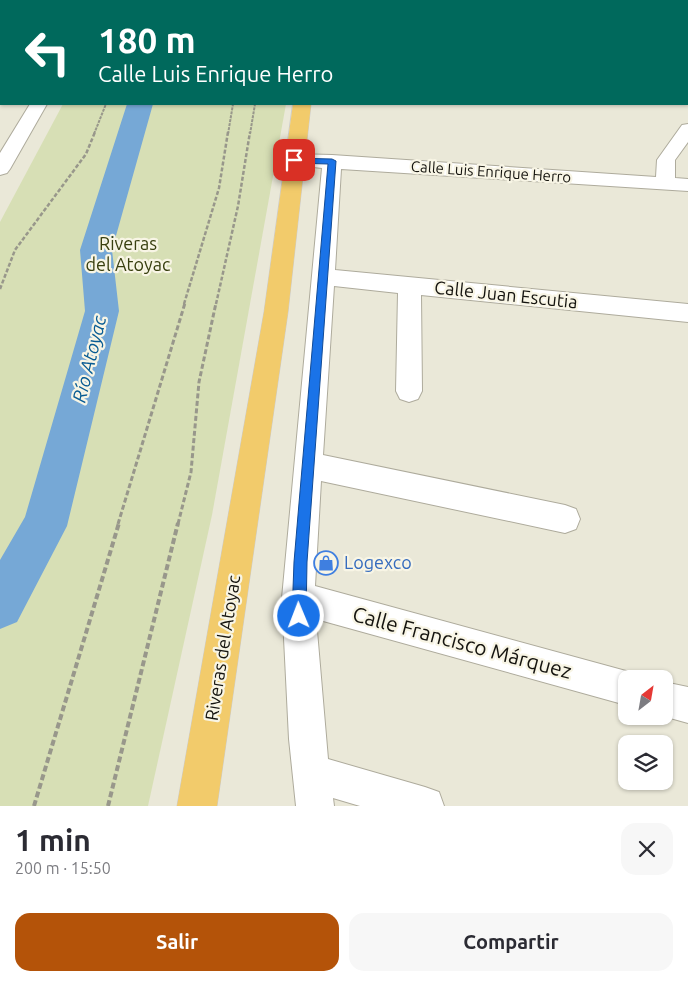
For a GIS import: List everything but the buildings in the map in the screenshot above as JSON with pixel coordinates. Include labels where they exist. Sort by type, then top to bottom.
[{"type":"main road","name":"Riveras del Atoyac","points":[[197,806],[276,312],[302,105]]},
{"type":"street","points":[[0,169],[9,135],[37,105]]},
{"type":"street","points":[[665,184],[666,160],[688,128]]},
{"type":"street","name":"Calle Luis Enrique Herro","points":[[294,160],[332,161],[688,186]]},
{"type":"street","points":[[332,161],[298,598],[307,738],[313,789],[425,806]]},
{"type":"street","name":"Calle Juan Escutia","points":[[324,277],[688,313]]},
{"type":"street","points":[[409,391],[410,285]]},
{"type":"street","points":[[308,465],[565,519]]},
{"type":"street","name":"Calle Francisco Márquez","points":[[298,598],[618,686]]},
{"type":"street","points":[[673,701],[688,705]]},
{"type":"path","points":[[0,289],[15,250],[86,154],[106,105]]},
{"type":"path","points":[[34,806],[219,188],[232,105]]},
{"type":"path","points":[[108,806],[191,472],[199,382],[238,206],[255,105]]},
{"type":"green space","name":"Riveras del Atoyac","points":[[62,105],[286,105],[212,515],[148,806],[0,806],[0,222]]},
{"type":"waterway","name":"Río Atoyac","points":[[0,605],[45,526],[102,311],[96,250],[140,105]]},
{"type":"place","name":"Logexco","points":[[326,563]]},
{"type":"route","points":[[294,160],[332,161],[300,562],[299,616]]}]
